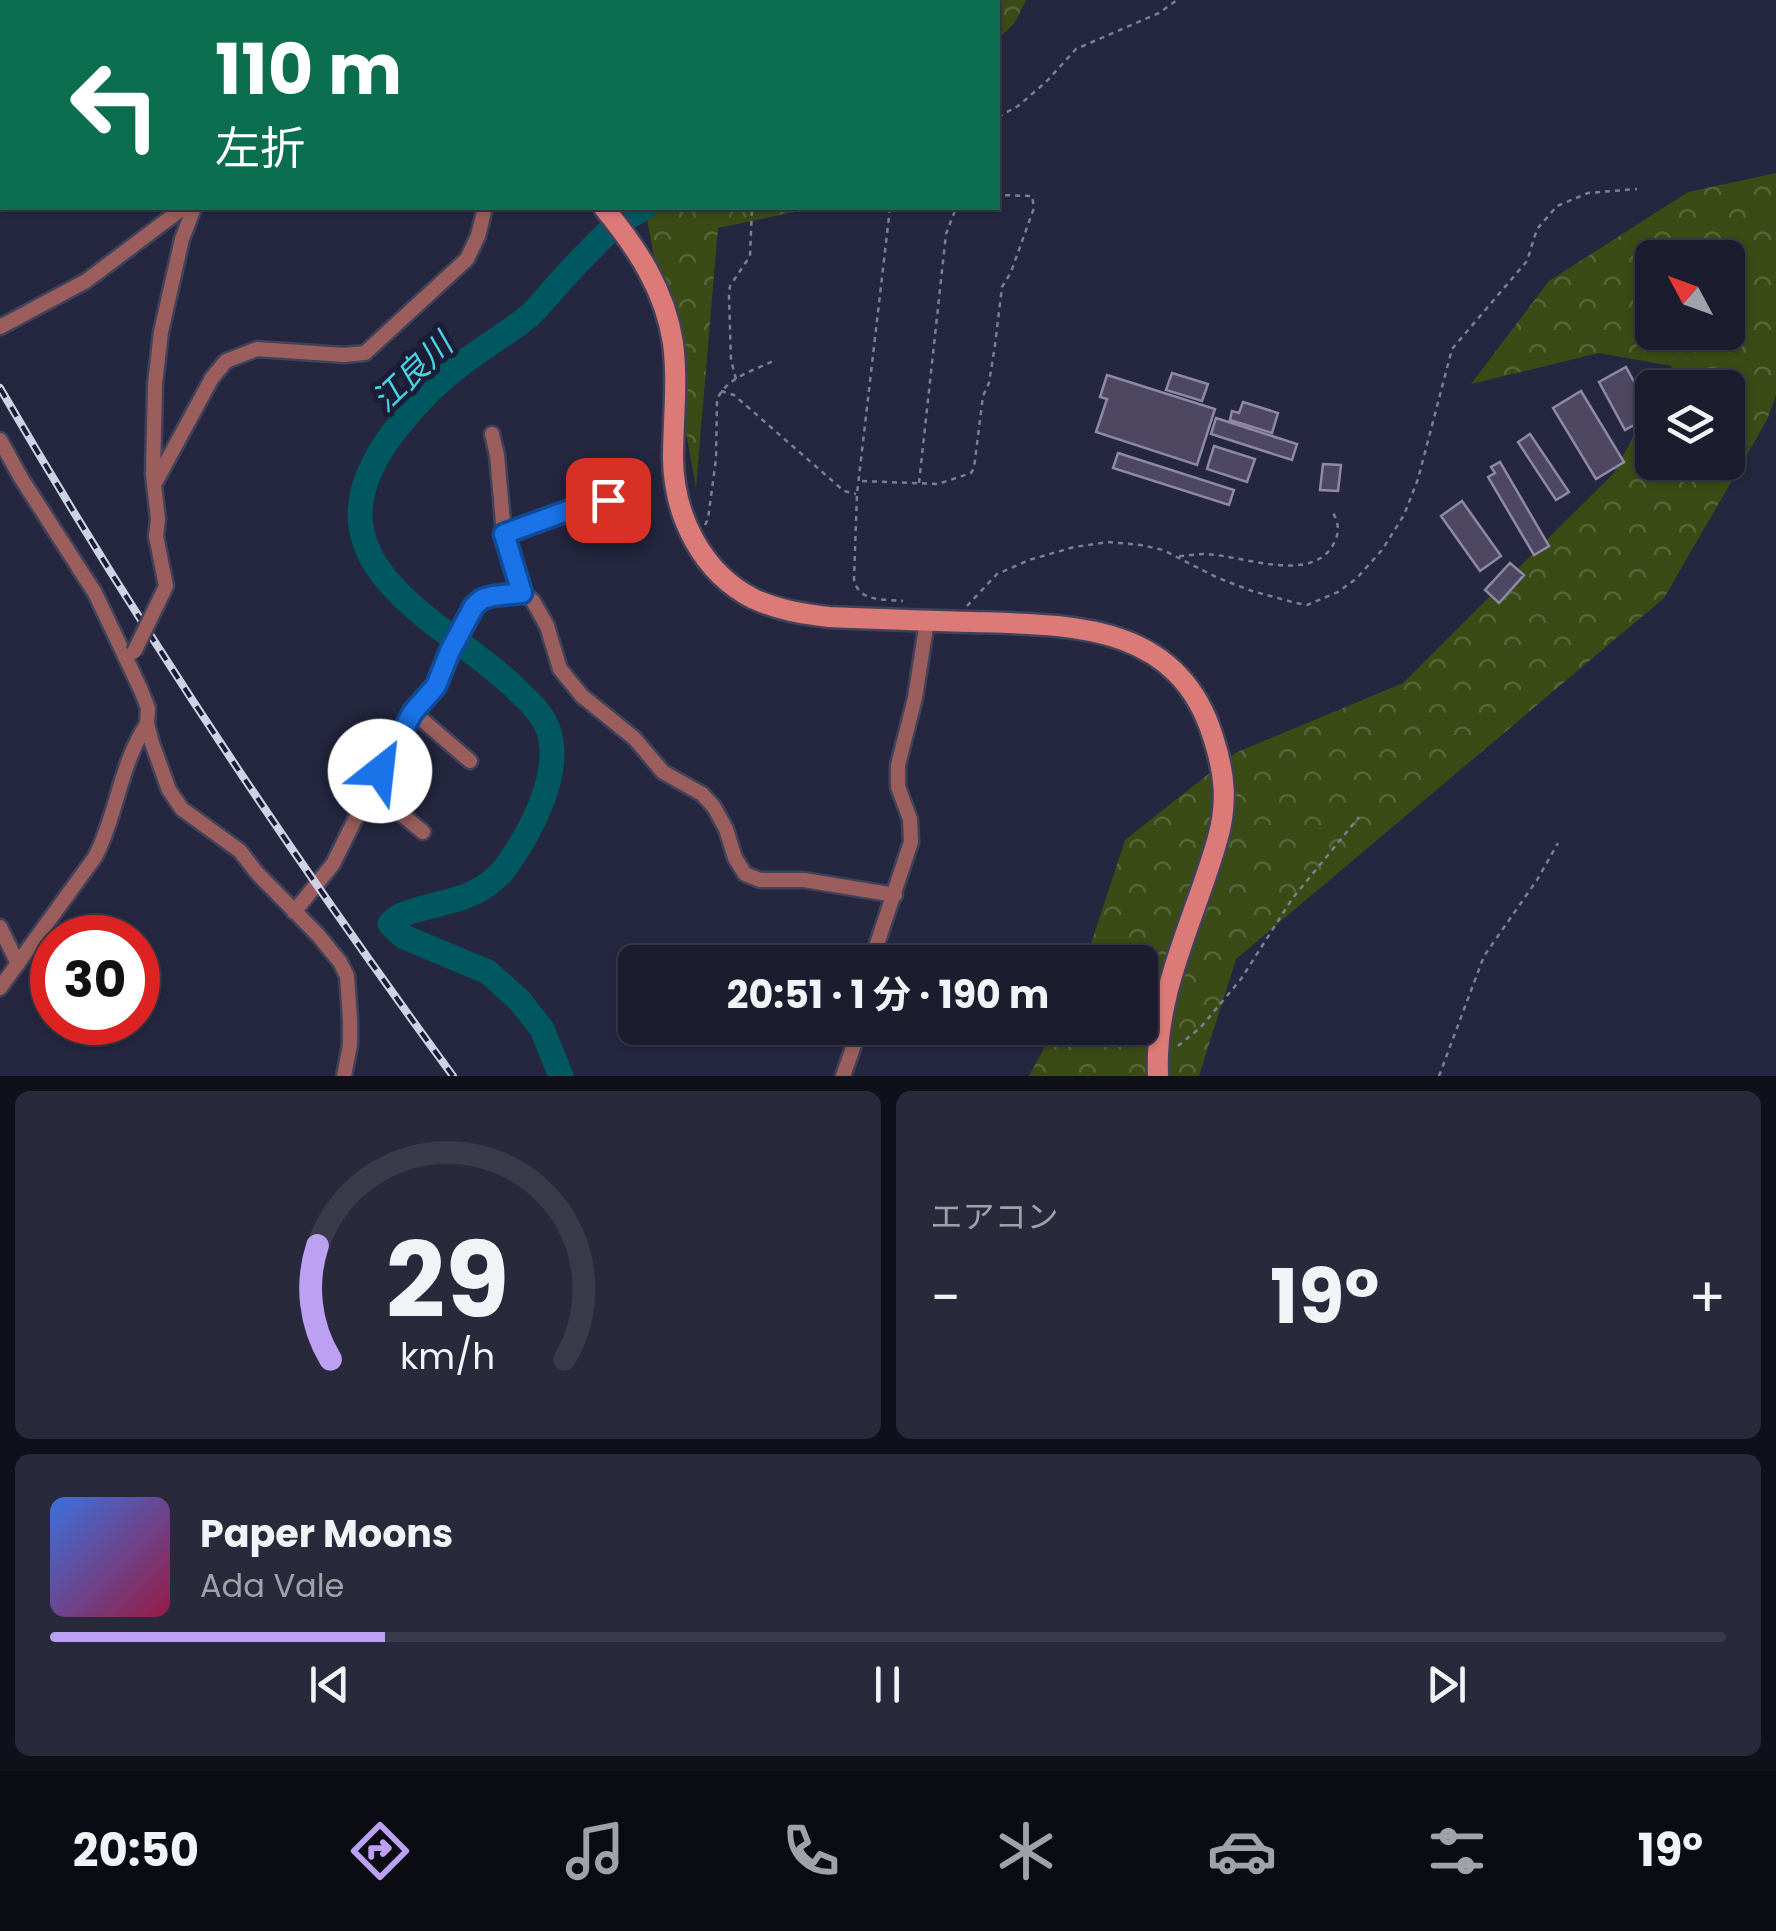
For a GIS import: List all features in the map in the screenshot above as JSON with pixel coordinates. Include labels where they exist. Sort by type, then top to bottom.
[{"type":"street","points":[[0,327],[86,281],[179,210]]},
{"type":"street","points":[[129,667],[166,586],[156,536],[154,384],[161,332],[182,239],[193,210]]},
{"type":"street","points":[[154,485],[212,378],[226,360],[257,349],[344,355],[365,352],[467,260],[485,210]]},
{"type":"street","points":[[606,210],[655,280],[664,308],[675,382],[675,483],[686,523],[710,563],[740,590],[793,612],[829,617],[1056,624],[1109,634],[1159,658],[1190,687],[1207,718],[1220,756],[1225,788],[1218,838],[1168,989],[1159,1032],[1157,1070]]},
{"type":"street","points":[[492,434],[504,534],[522,593]]},
{"type":"street","points":[[0,440],[95,593],[148,708],[147,724],[168,790],[182,809],[240,851],[340,962],[347,976],[350,1045],[344,1076]]},
{"type":"street","points":[[504,534],[597,500],[619,503]]},
{"type":"street","points":[[294,912],[333,864],[413,712],[436,686],[474,606],[482,599],[510,592],[522,593],[533,601],[541,613],[560,669],[582,696],[634,738],[663,772],[702,794],[714,808],[745,874],[760,880],[804,880],[895,895]]},
{"type":"street","points":[[877,945],[910,842],[910,819],[898,786],[898,765],[926,621]]},
{"type":"street","points":[[413,712],[470,761]]},
{"type":"street","points":[[0,988],[106,836],[136,740],[147,724]]},
{"type":"street","points":[[370,789],[423,832]]},
{"type":"street","points":[[0,927],[18,964]]},
{"type":"street","points":[[842,1076],[854,1045]]},
{"type":"path","points":[[1000,117],[1046,82],[1076,50],[1177,0]]},
{"type":"path","points":[[958,622],[970,602],[998,574],[1029,560],[1108,542],[1164,550],[1218,578],[1307,606],[1338,592],[1382,550],[1404,516],[1418,479],[1452,350],[1527,261],[1536,229],[1556,206],[1576,198],[1598,190],[1638,189]]},
{"type":"path","points":[[860,481],[938,484],[971,474],[974,468],[1002,287],[1034,208],[1032,196],[1000,196]]},
{"type":"path","points":[[736,379],[731,360],[729,296],[730,286],[750,256],[752,210]]},
{"type":"path","points":[[890,210],[857,494],[854,579],[857,590],[869,598],[908,602]]},
{"type":"path","points":[[919,484],[946,234],[955,210]]},
{"type":"path","points":[[696,544],[708,519],[720,391],[727,383],[775,360]]},
{"type":"path","points":[[720,391],[734,395],[844,490],[857,494]]},
{"type":"path","points":[[1178,556],[1202,554],[1293,566],[1309,564],[1333,546],[1338,528],[1332,511]]},
{"type":"path","points":[[1157,1070],[1201,1027],[1241,979],[1292,898],[1359,817]]},
{"type":"path","points":[[1439,1076],[1484,956],[1558,843]]},
{"type":"green space","points":[[1000,0],[1026,0],[1014,24],[1000,37]]},
{"type":"green space","points":[[1776,173],[1776,395],[1745,458],[1745,370],[1670,370],[1672,366],[1599,353],[1471,384],[1549,281],[1688,192]]},
{"type":"green space","points":[[645,210],[804,210],[718,228],[696,487]]},
{"type":"green space","points":[[1635,434],[1635,480],[1732,480],[1664,598],[1236,959],[1199,1076],[1029,1076],[1046,1045],[1158,1045],[1158,945],[1091,945],[1125,840],[1235,753],[1403,683],[1613,474]]},
{"type":"building","points":[[1626,367],[1635,384],[1635,424],[1625,430],[1599,382]]},
{"type":"building","points":[[1172,373],[1208,384],[1202,401],[1166,390]]},
{"type":"building","points":[[1107,375],[1215,409],[1197,465],[1096,432],[1107,399],[1100,397]]},
{"type":"building","points":[[1581,391],[1624,462],[1596,479],[1553,408]]},
{"type":"building","points":[[1243,402],[1278,413],[1272,433],[1230,420],[1232,411],[1239,413]]},
{"type":"building","points":[[1216,418],[1297,444],[1292,460],[1211,434]]},
{"type":"building","points":[[1530,434],[1569,492],[1556,500],[1518,442]]},
{"type":"building","points":[[1214,446],[1255,459],[1247,482],[1207,469]]},
{"type":"building","points":[[1118,453],[1234,490],[1229,505],[1113,468]]},
{"type":"building","points":[[1500,462],[1549,546],[1534,555],[1488,477],[1495,473],[1491,467]]},
{"type":"building","points":[[1323,464],[1341,465],[1338,491],[1320,490]]},
{"type":"building","points":[[1462,501],[1501,556],[1480,571],[1441,516]]},
{"type":"building","points":[[1510,563],[1524,575],[1499,603],[1485,590]]},
{"type":"waterway","name":"江良川","points":[[626,218],[640,210]]},
{"type":"waterway","name":"江良川","points":[[561,1076],[542,1029],[520,1001],[488,972],[404,937],[390,924],[405,913],[470,894],[500,874],[543,800],[552,746],[545,723],[529,702],[398,593],[376,565],[363,535],[361,500],[375,461],[415,406],[453,370],[529,316],[607,233]]},
{"type":"railway","points":[[0,388],[106,565],[218,738],[333,909],[453,1076]]},
{"type":"route","points":[[380,771],[413,712],[436,686],[474,606],[493,596],[522,593],[504,534],[597,500],[608,500]]}]
